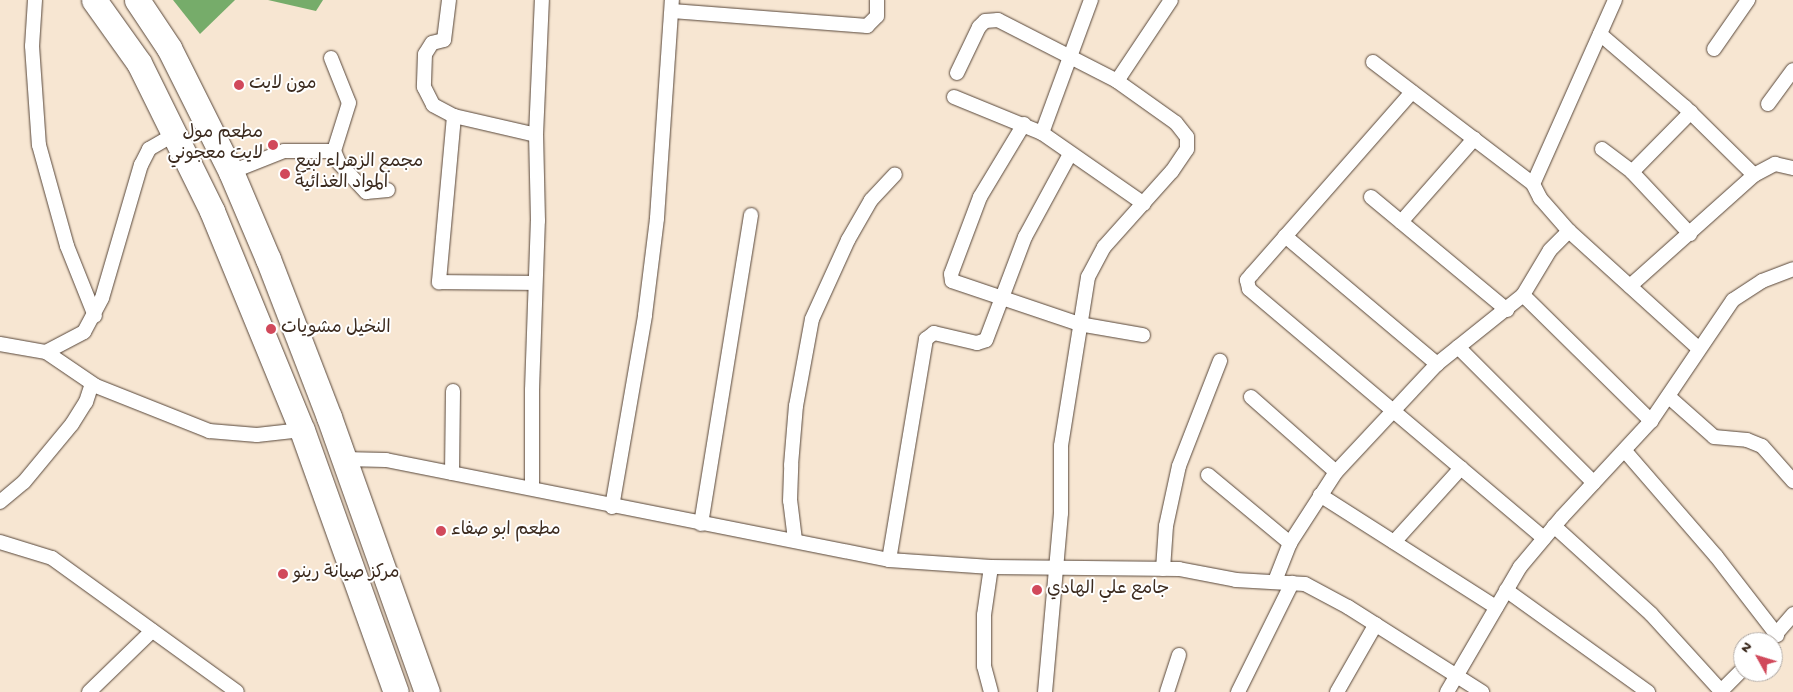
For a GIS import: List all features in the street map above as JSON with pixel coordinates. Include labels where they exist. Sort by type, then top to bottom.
[{"type":"highway","points":[[94,0],[139,63],[212,211],[302,430],[396,692]]},
{"type":"highway","points":[[137,0],[169,48],[205,119],[231,172],[272,269],[343,458],[427,692]]},
{"type":"highway","points":[[139,63],[150,70],[157,70],[168,61],[169,48]]},
{"type":"highway","points":[[175,134],[186,118],[205,119]]},
{"type":"street","points":[[35,0],[32,46],[40,145],[66,246],[95,316]]},
{"type":"street","points":[[448,0],[444,40],[432,43],[424,54],[424,87],[434,105],[454,116],[536,135]]},
{"type":"street","points":[[532,488],[535,283],[538,221],[536,135],[542,0]]},
{"type":"street","points":[[612,507],[644,324],[656,228],[672,5],[867,26],[876,16],[877,0]]},
{"type":"street","points":[[1042,133],[1072,56],[1090,0]]},
{"type":"street","points":[[1117,81],[1172,0]]},
{"type":"street","points":[[1533,184],[1615,0]]},
{"type":"street","points":[[1714,49],[1748,0]]},
{"type":"street","points":[[957,73],[985,20],[998,20],[1072,56],[1117,81],[1176,123],[1187,137],[1187,149],[1144,204],[1098,257],[1088,277],[1061,446],[1057,569],[1045,692]]},
{"type":"street","points":[[1600,34],[1691,112],[1754,176]]},
{"type":"street","points":[[331,58],[349,103],[334,151],[339,163],[366,192],[388,190]]},
{"type":"street","points":[[1373,62],[1533,184],[1540,198],[1569,231],[1698,348]]},
{"type":"street","points":[[1768,104],[1793,70]]},
{"type":"street","points":[[1412,92],[1247,280],[1248,289],[1544,538]]},
{"type":"street","points":[[954,97],[1024,124],[1042,133],[1144,204]]},
{"type":"street","points":[[1632,172],[1691,112]]},
{"type":"street","points":[[454,116],[439,282],[535,283]]},
{"type":"street","points":[[1024,124],[980,197],[950,274],[952,281],[960,286],[1079,324],[1143,335]]},
{"type":"street","points":[[46,352],[84,332],[95,316],[140,165],[149,149],[175,134]]},
{"type":"street","points":[[1401,222],[1474,139]]},
{"type":"street","points":[[1602,149],[1632,172],[1690,234]]},
{"type":"street","points":[[231,172],[284,151],[334,151]]},
{"type":"street","points":[[889,560],[926,339],[934,333],[977,343],[986,340],[1026,237],[1070,154]]},
{"type":"street","points":[[1630,286],[1754,176],[1775,164],[1793,168]]},
{"type":"street","points":[[795,540],[790,501],[792,455],[802,369],[812,319],[848,240],[871,200],[895,174]]},
{"type":"street","points":[[1371,197],[1507,310]]},
{"type":"street","points":[[701,524],[751,215]]},
{"type":"street","points":[[1275,581],[1290,543],[1336,472],[1392,409],[1437,364],[1507,310],[1523,295],[1550,250],[1569,231]]},
{"type":"street","points":[[1285,236],[1437,364]]},
{"type":"street","points":[[1447,692],[1506,590],[1554,526],[1651,421],[1669,397],[1698,348],[1733,300],[1762,280],[1793,269]]},
{"type":"street","points":[[1523,295],[1651,421]]},
{"type":"street","points":[[0,344],[46,352],[92,384],[208,431],[227,435],[302,430]]},
{"type":"street","points":[[1458,347],[1594,483]]},
{"type":"street","points":[[1163,569],[1166,526],[1179,466],[1220,361]]},
{"type":"street","points":[[2,496],[24,482],[78,417],[92,384]]},
{"type":"street","points":[[452,473],[453,391]]},
{"type":"street","points":[[1251,397],[1336,472]]},
{"type":"street","points":[[1669,397],[1714,437],[1747,440],[1762,446],[1793,481]]},
{"type":"street","points":[[1625,451],[1716,556],[1769,632]]},
{"type":"street","points":[[343,458],[386,460],[532,488],[612,507],[795,540],[889,560],[991,567],[1163,569],[1236,580],[1305,584],[1376,624],[1482,692]]},
{"type":"street","points":[[1394,542],[1461,468]]},
{"type":"street","points":[[1208,475],[1290,543]]},
{"type":"street","points":[[1320,494],[1496,607]]},
{"type":"street","points":[[1554,526],[1651,614],[1726,690]]},
{"type":"street","points":[[0,542],[52,558],[237,692]]},
{"type":"street","points":[[991,567],[984,614],[984,666],[992,692]]},
{"type":"street","points":[[1238,692],[1292,583]]},
{"type":"street","points":[[1506,590],[1648,692]]},
{"type":"street","points":[[1778,632],[1793,614]]},
{"type":"street","points":[[1337,692],[1376,624]]},
{"type":"street","points":[[89,692],[152,631]]},
{"type":"street","points":[[1167,692],[1179,655]]},
{"type":"green space","points":[[173,0],[235,0],[200,34]]},
{"type":"green space","points":[[268,0],[323,0],[316,11]]},
{"type":"place","name":"مون لايت","points":[[239,85]]},
{"type":"place","name":"مطعم مول لايت معجوني","points":[[273,145]]},
{"type":"place","name":"مجمع الزهراء لبيع المواد الغذائية","points":[[285,174]]},
{"type":"place","name":"النخيل مشويات","points":[[271,329]]},
{"type":"place","name":"مطعم ابو صفاء","points":[[441,531]]},
{"type":"place","name":"مركز صيانة رينو","points":[[283,574]]},
{"type":"place","name":"جامع علي الهادي","points":[[1037,590]]}]
